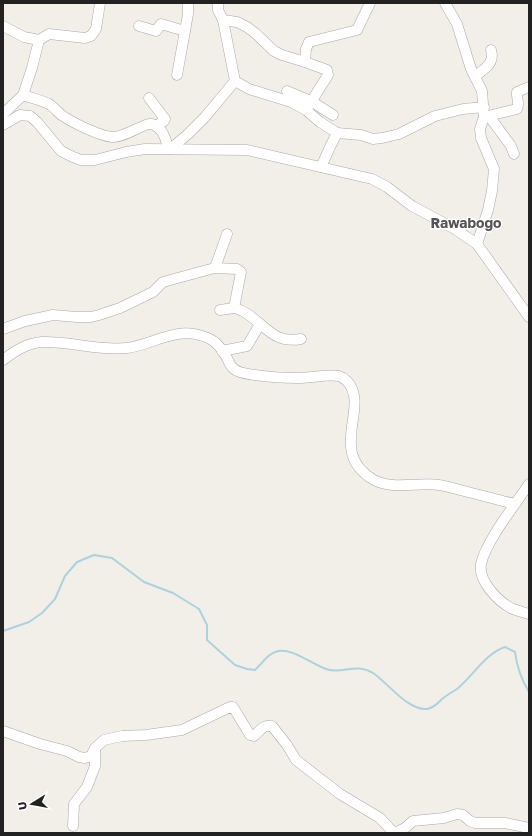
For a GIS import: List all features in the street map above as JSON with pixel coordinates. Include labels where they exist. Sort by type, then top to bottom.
[{"type":"street","points":[[3,26],[24,37],[39,40],[49,34],[85,38],[91,36],[96,29],[100,3]]},
{"type":"street","points":[[177,75],[188,14],[188,3]]},
{"type":"street","points":[[218,3],[218,10],[223,20],[235,81]]},
{"type":"street","points":[[305,62],[306,49],[309,42],[357,30],[370,3]]},
{"type":"street","points":[[445,3],[457,24],[472,69],[482,91],[486,113],[511,146],[514,154]]},
{"type":"street","points":[[223,20],[237,22],[255,33],[274,51],[282,55],[326,70],[328,75],[308,105]]},
{"type":"street","points":[[139,26],[156,31],[161,24],[185,31]]},
{"type":"street","points":[[3,114],[22,95],[32,68],[39,40]]},
{"type":"street","points":[[475,76],[484,70],[491,62],[491,50]]},
{"type":"street","points":[[235,81],[250,89],[291,102],[308,105],[334,115]]},
{"type":"street","points":[[169,149],[187,136],[235,81]]},
{"type":"street","points":[[286,91],[308,105],[320,122],[337,133],[360,135],[373,139],[399,134],[435,116],[463,109],[486,113],[517,109],[518,92],[529,87]]},
{"type":"street","points":[[22,95],[49,104],[63,116],[97,132],[112,137],[124,135],[148,124],[156,126],[165,137],[169,149]]},
{"type":"street","points":[[149,98],[165,119],[156,126]]},
{"type":"street","points":[[477,244],[488,210],[494,175],[493,165],[481,138],[480,130],[486,113]]},
{"type":"street","points":[[3,125],[20,115],[30,116],[37,122],[61,151],[81,160],[95,160],[145,149],[248,150],[362,176],[380,182],[412,206],[455,229],[477,244],[529,316]]},
{"type":"street","points":[[321,167],[337,133]]},
{"type":"street","points":[[215,268],[227,234]]},
{"type":"street","points":[[3,329],[25,321],[53,315],[77,317],[99,315],[120,308],[152,292],[163,282],[215,268],[237,269],[241,272],[234,308]]},
{"type":"street","points":[[220,310],[234,308],[245,312],[283,340],[289,341],[301,339]]},
{"type":"street","points":[[222,351],[245,347],[260,324]]},
{"type":"street","points":[[3,360],[22,347],[41,342],[76,344],[103,348],[124,348],[138,346],[181,333],[199,335],[211,339],[217,343],[233,368],[243,372],[255,375],[296,378],[338,376],[345,379],[351,387],[354,401],[350,444],[352,456],[360,468],[380,483],[402,485],[440,485],[515,504]]},
{"type":"street","points":[[529,484],[488,546],[481,565],[485,582],[496,596],[512,608],[529,613]]},
{"type":"street","points":[[3,731],[40,744],[68,751],[82,758],[89,757],[94,748],[104,740],[115,737],[146,735],[182,730],[233,706],[250,735],[254,736],[267,725],[272,726],[287,745],[296,760],[340,794],[380,818],[393,832],[397,832],[405,828],[413,821],[444,818],[457,814],[463,815],[475,823],[505,823],[529,828]]},
{"type":"street","points":[[73,826],[74,804],[87,787],[99,766],[94,748]]},
{"type":"waterway","points":[[3,631],[29,622],[42,613],[55,599],[65,576],[77,562],[94,555],[112,558],[144,582],[173,593],[199,609],[207,625],[207,640],[235,665],[247,669],[255,670],[268,656],[274,652],[290,652],[326,669],[338,671],[354,668],[366,670],[379,677],[405,701],[420,708],[427,709],[434,706],[457,689],[485,660],[498,650],[505,647],[515,652],[520,673],[529,692]]},
{"type":"district","name":"Rawabogo","points":[[466,222]]}]
